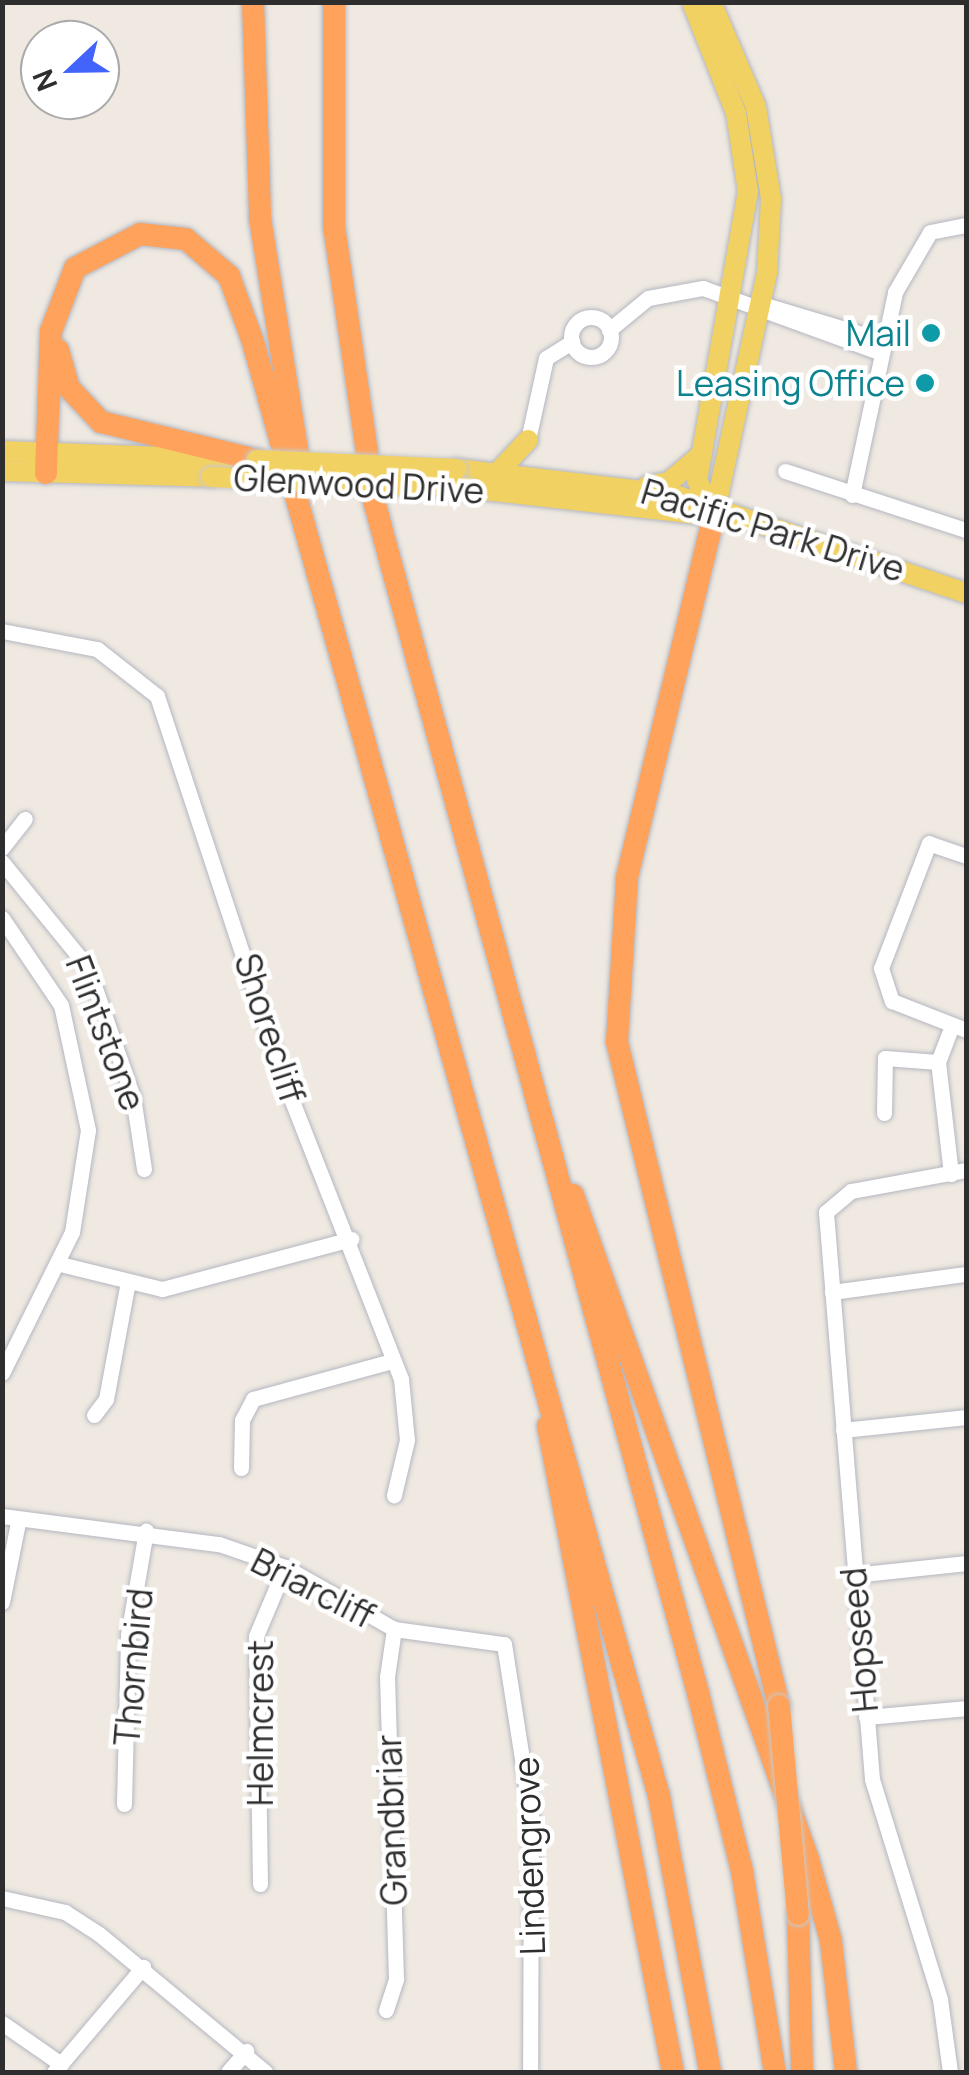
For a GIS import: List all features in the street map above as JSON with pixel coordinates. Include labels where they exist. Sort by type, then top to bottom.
[{"type":"highway","points":[[253,2],[260,218],[285,408],[366,746]]},
{"type":"highway","points":[[334,2],[334,226],[358,424],[469,868],[698,1693],[742,1871],[776,2072]]},
{"type":"highway","points":[[46,463],[57,306],[92,252],[140,234],[186,239],[229,276],[366,746],[659,1796],[710,2072]]},
{"type":"highway","points":[[57,306],[61,370],[83,406],[132,436],[207,462],[257,460]]},
{"type":"highway","points":[[714,514],[627,878],[618,1042],[779,1706],[798,1914],[802,2072]]},
{"type":"highway","points":[[469,868],[613,1322],[812,1873],[846,2072]]},
{"type":"highway","points":[[546,1382],[550,1466],[646,1896],[673,2072]]},
{"type":"main road","points":[[692,2],[745,158],[733,296],[698,480],[714,514]]},
{"type":"main road","points":[[710,2],[765,139],[771,200],[759,304],[714,514]]},
{"type":"main road","points":[[498,472],[528,440],[546,476]]},
{"type":"main road","name":"Glenwood Drive","points":[[2,450],[46,463]]},
{"type":"main road","points":[[640,488],[670,482],[702,454]]},
{"type":"main road","name":"Glenwood Drive","points":[[257,460],[462,478],[714,514]]},
{"type":"main road","name":"Glenwood Drive","points":[[2,471],[46,463],[207,462],[462,478]]},
{"type":"main road","name":"Pacific Park Drive","points":[[462,478],[498,472],[640,488],[714,514],[807,535],[966,594]]},
{"type":"street","points":[[852,494],[880,346],[930,232],[966,224]]},
{"type":"street","points":[[574,347],[602,354],[609,330],[674,288],[733,296],[759,304],[786,304],[880,346]]},
{"type":"street","points":[[528,440],[544,366],[574,347],[586,318],[609,330]]},
{"type":"street","points":[[785,471],[966,530]]},
{"type":"street","name":"Shorecliff","points":[[2,631],[98,649],[157,696],[285,1082],[351,1239],[392,1360],[408,1440],[394,1496]]},
{"type":"street","points":[[2,848],[24,819]]},
{"type":"street","points":[[959,1172],[938,1062],[959,1027],[892,1001],[880,968],[929,843],[966,856]]},
{"type":"street","name":"Flintstone","points":[[2,862],[88,968],[133,1097],[144,1169]]},
{"type":"street","points":[[2,918],[61,1005],[82,1075],[87,1163],[60,1264],[2,1374]]},
{"type":"street","points":[[884,1113],[885,1058],[938,1062]]},
{"type":"street","name":"Hopseed","points":[[950,2072],[940,1999],[884,1832],[866,1717],[826,1212],[833,1199],[959,1172]]},
{"type":"street","points":[[60,1264],[127,1287],[200,1282],[351,1239]]},
{"type":"street","points":[[832,1292],[966,1274]]},
{"type":"street","points":[[94,1415],[106,1399],[127,1287]]},
{"type":"street","points":[[241,1468],[242,1420],[254,1399],[392,1360]]},
{"type":"street","points":[[843,1430],[966,1417]]},
{"type":"street","points":[[2,1602],[10,1520]]},
{"type":"street","name":"Briarcliff","points":[[10,1520],[146,1531],[285,1567],[394,1628],[504,1644]]},
{"type":"street","name":"Thornbird","points":[[124,1804],[128,1635],[146,1531]]},
{"type":"street","points":[[854,1574],[966,1563]]},
{"type":"street","name":"Helmcrest","points":[[260,1884],[256,1636],[285,1567]]},
{"type":"street","name":"Grandbriar","points":[[386,2010],[396,1979],[387,1677],[394,1628]]},
{"type":"street","name":"Lindengrove","points":[[504,1644],[514,1657],[531,1816],[530,2072]]},
{"type":"street","points":[[866,1717],[966,1708]]},
{"type":"street","points":[[2,1898],[65,1912],[143,1967],[246,2051],[264,2072]]},
{"type":"street","points":[[2,2024],[58,2068],[143,1967]]},
{"type":"street","points":[[228,2072],[246,2051]]},
{"type":"place","name":"Mail","points":[[931,333]]},
{"type":"place","name":"Leasing Office","points":[[925,383]]}]
